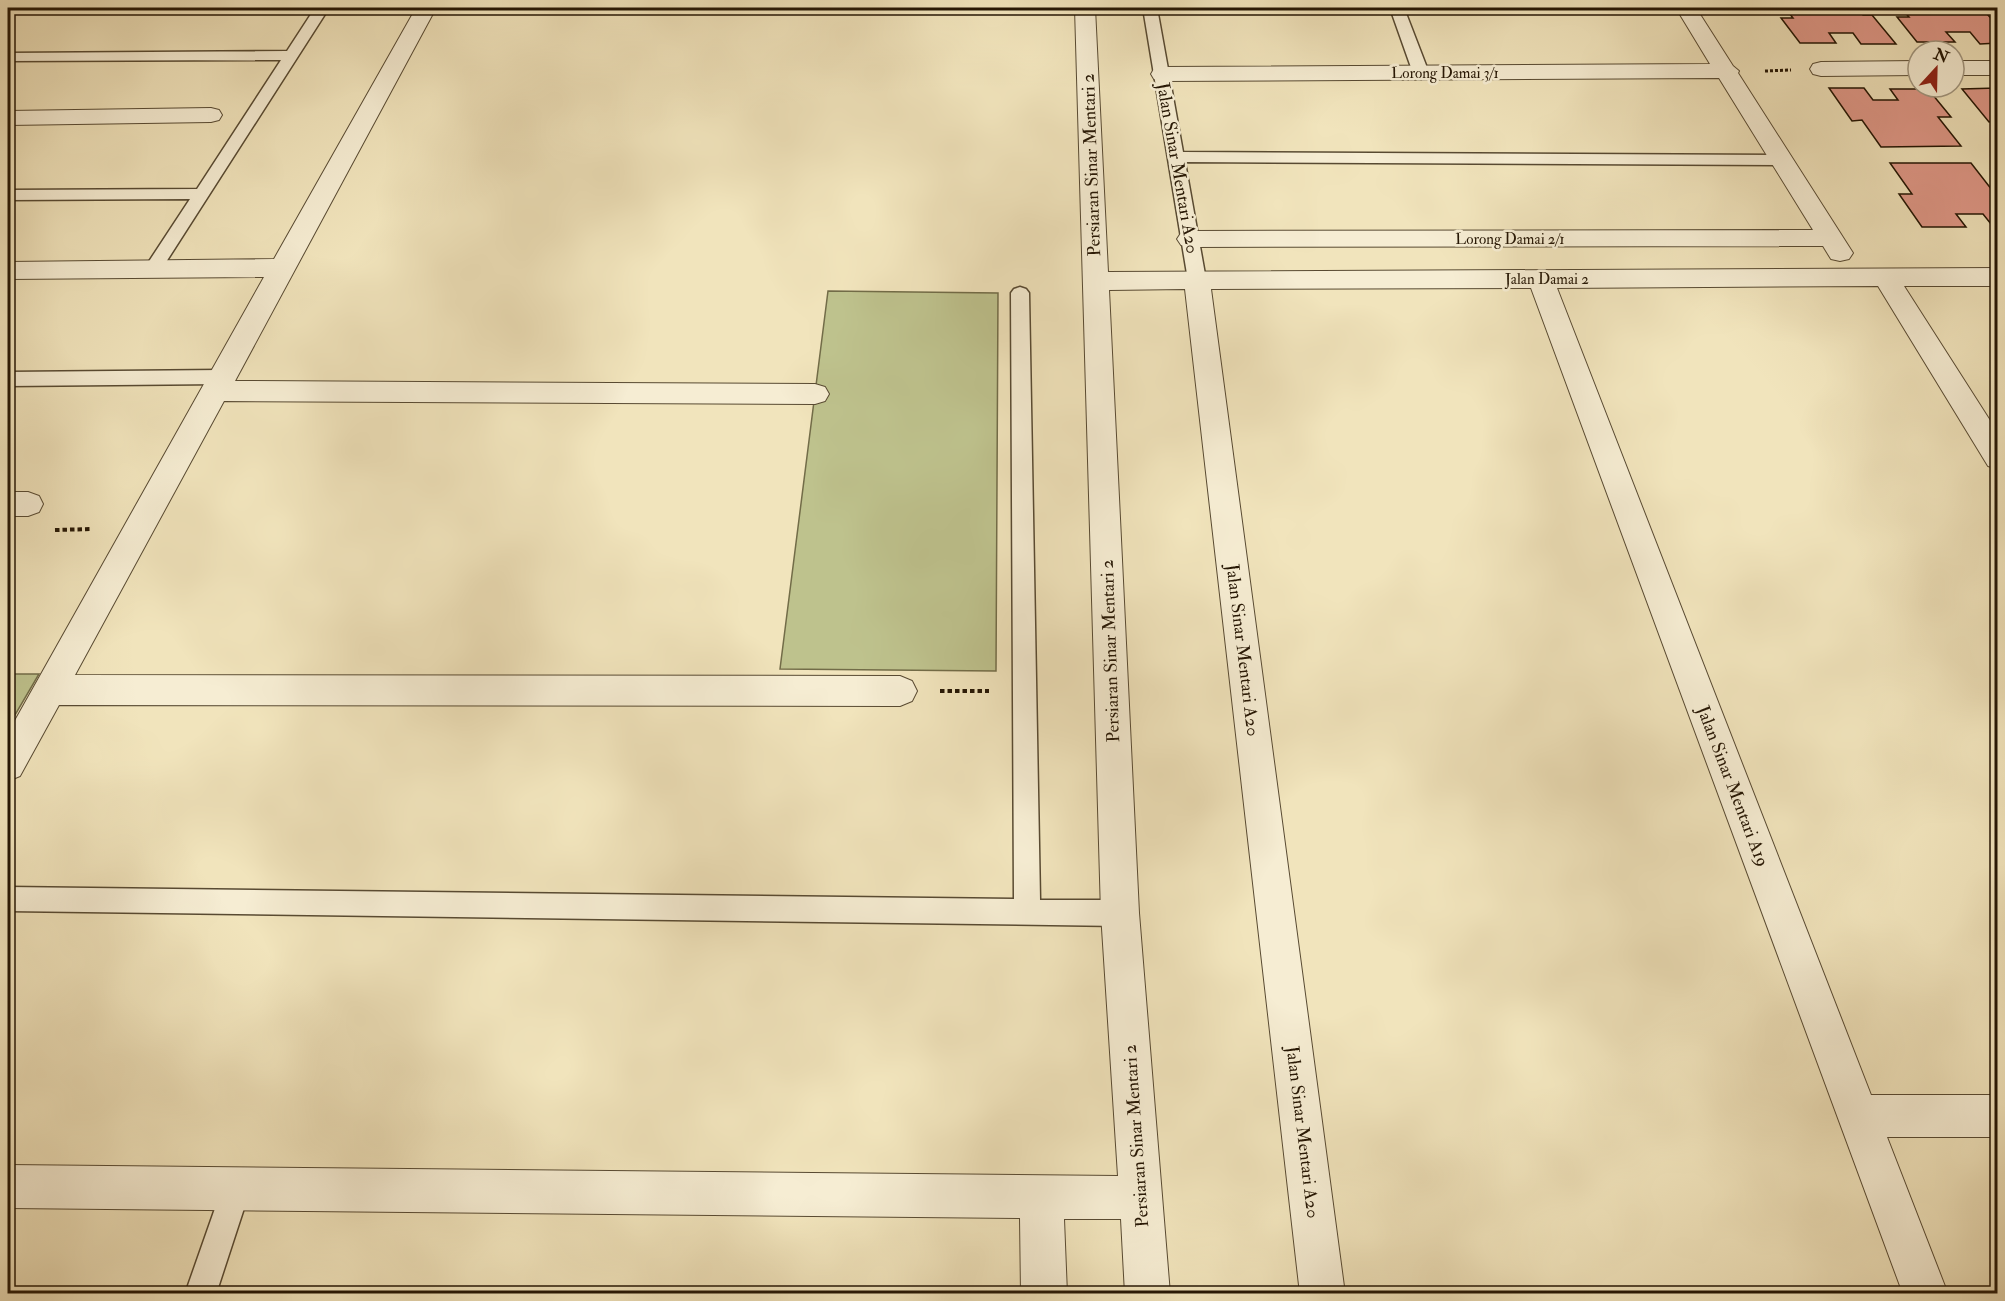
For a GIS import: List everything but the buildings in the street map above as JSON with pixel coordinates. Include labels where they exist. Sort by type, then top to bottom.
[{"type":"street","points":[[8,765],[426,8]]},
{"type":"street","name":"Persiaran Sinar Mentari 2","points":[[1085,8],[1120,913],[1148,1293]]},
{"type":"street","points":[[1686,8],[1728,71],[1779,160],[1855,278]]},
{"type":"street","points":[[1821,69],[1906,68]]},
{"type":"street","points":[[1966,68],[1998,68]]},
{"type":"street","name":"Lorong Damai 3/1","points":[[1162,74],[1728,71]]},
{"type":"street","points":[[8,118],[211,115]]},
{"type":"street","name":"Lorong Damai 2/1","points":[[1190,239],[1830,238]]},
{"type":"street","points":[[8,270],[282,268]]},
{"type":"street","name":"Jalan Damai 2","points":[[1096,281],[1998,277]]},
{"type":"street","points":[[1886,278],[1998,458]]},
{"type":"street","name":"Jalan Sinar Mentari A19","points":[[1541,279],[1926,1293]]},
{"type":"street","name":"Jalan Sinar Mentari A20","points":[[1197,280],[1323,1293]]},
{"type":"street","points":[[218,384],[815,394]]},
{"type":"street","points":[[49,690],[900,691]]},
{"type":"street","points":[[1858,1116],[1998,1116]]},
{"type":"street","points":[[8,1187],[1141,1198]]},
{"type":"street","points":[[1041,1196],[1044,1293]]},
{"type":"lane","points":[[153,269],[322,8]]},
{"type":"lane","name":"Jalan Sinar Mentari A20","points":[[1150,8],[1197,280]]},
{"type":"lane","points":[[1397,8],[1421,73]]},
{"type":"lane","points":[[8,57],[291,55]]},
{"type":"lane","points":[[1176,157],[1779,160]]},
{"type":"lane","points":[[8,195],[201,194]]},
{"type":"lane","points":[[1020,292],[1027,912]]},
{"type":"lane","points":[[8,379],[218,384]]},
{"type":"lane","points":[[8,899],[1120,913]]},
{"type":"lane","points":[[200,1293],[235,1190]]},
{"type":"path","points":[[1728,71],[1821,69]]},
{"type":"path","points":[[18,504],[12,530],[138,529]]},
{"type":"green space","points":[[828,291],[998,293],[996,671],[780,669]]},
{"type":"green space","points":[[8,674],[39,674],[8,727]]}]
